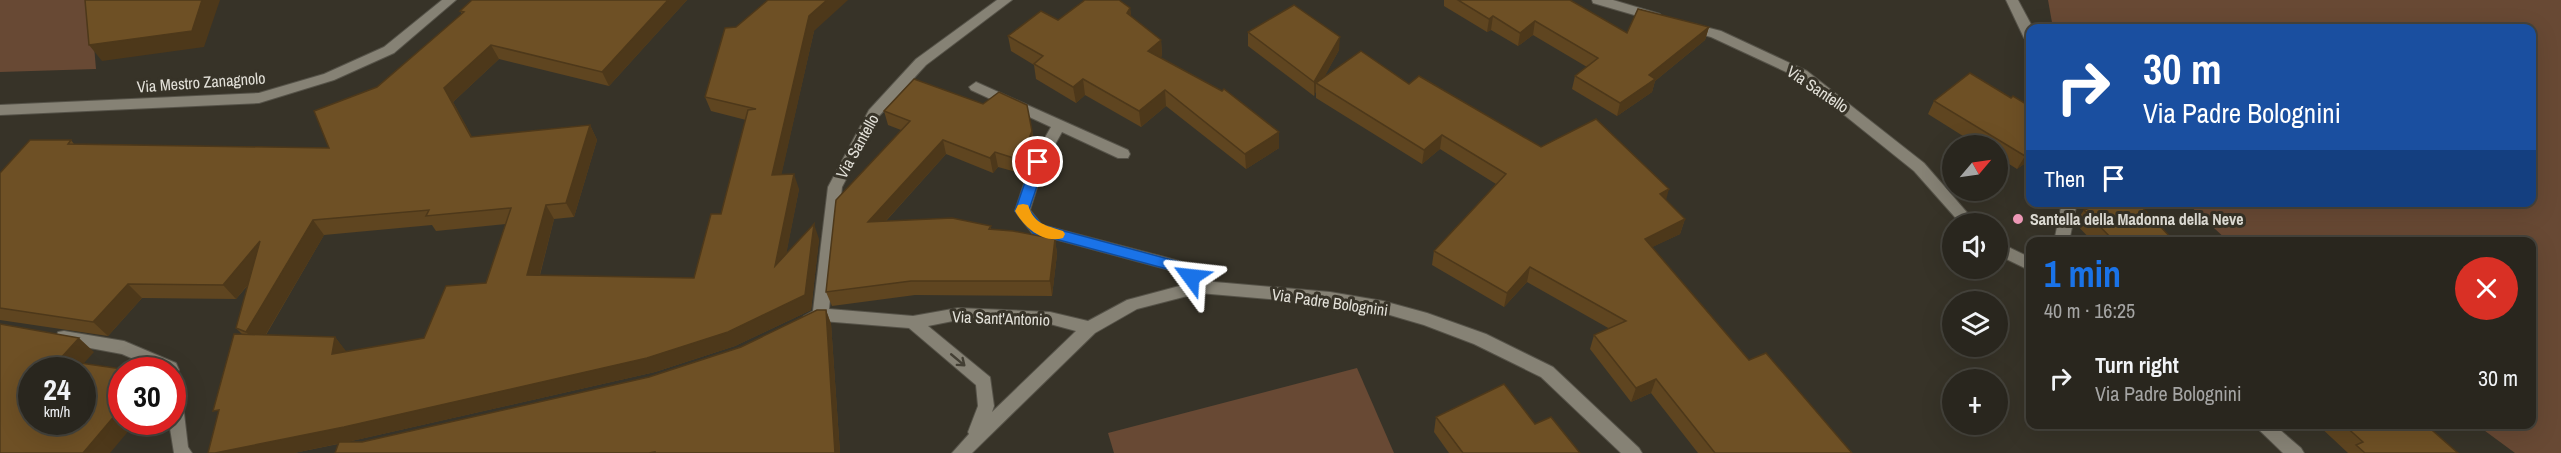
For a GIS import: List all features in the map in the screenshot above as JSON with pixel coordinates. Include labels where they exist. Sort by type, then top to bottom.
[{"type":"street","name":"Via Mestro Zanagnolo","points":[[0,110],[259,98],[329,77],[389,50],[450,0]]},
{"type":"street","name":"Via Santello","points":[[820,315],[835,187],[874,113],[921,62],[1006,0]]},
{"type":"street","name":"Via Santello","points":[[1598,0],[1716,34],[1802,74],[1919,167],[1960,213]]},
{"type":"street","points":[[2012,0],[2026,28]]},
{"type":"street","points":[[976,87],[1123,154]]},
{"type":"street","points":[[1059,125],[1038,162],[1022,211],[1037,229],[1182,267],[1199,287]]},
{"type":"street","points":[[2062,237],[2069,207]]},
{"type":"street","points":[[2008,253],[2026,262]]},
{"type":"street","name":"Via Padre Bolognini","points":[[974,438],[1089,328],[1132,304],[1199,287],[1330,298],[1383,307],[1427,319],[1480,339],[1547,372],[1633,453]]},
{"type":"street","name":"Via Sant'Antonio","points":[[790,329],[820,315],[913,322],[958,314],[1050,318],[1089,328]]},
{"type":"street","name":"Via Sant'Antonio","points":[[913,322],[984,382],[986,406],[974,438]]},
{"type":"street","points":[[45,334],[124,348],[145,357]]},
{"type":"street","points":[[2267,429],[2295,453]]},
{"type":"street","points":[[179,435],[183,453]]},
{"type":"street","points":[[961,453],[974,438]]},
{"type":"shaded area","points":[[0,0],[90,0],[96,69],[0,72]]},
{"type":"shaded area","points":[[2048,0],[2561,0],[2561,453],[2515,453],[2482,429],[2536,429],[2536,237],[2224,237],[2191,207],[2536,207],[2536,24],[2052,24]]},
{"type":"shaded area","points":[[1357,368],[1394,453],[1114,453],[1108,433]]},
{"type":"building","points":[[85,0],[202,0],[192,31],[89,45]]},
{"type":"building","points":[[472,0],[668,0],[602,72],[491,45],[444,88],[471,137],[590,125],[566,203],[546,205],[527,275],[694,278],[711,214],[721,214],[748,110],[756,109],[705,97],[725,28],[736,27],[768,0],[827,0],[809,16],[772,175],[794,174],[775,266],[814,224],[805,295],[728,332],[647,358],[344,427],[215,453],[208,453],[219,410],[213,411],[234,334],[335,337],[332,354],[424,338],[446,286],[486,283],[511,208],[426,216],[429,210],[313,220],[246,332],[236,328],[260,241],[223,285],[128,284],[93,322],[0,308],[0,173],[30,140],[71,140],[68,144],[329,148],[314,111],[377,87],[464,12],[460,11]]},
{"type":"building","points":[[1085,0],[1119,0],[1130,8],[1127,13],[1161,40],[1148,51],[1222,91],[1224,89],[1279,132],[1245,154],[1165,90],[1139,111],[1083,79],[1073,87],[1034,64],[1043,56],[1008,36],[1041,11],[1058,20]]},
{"type":"building","points":[[1458,0],[1570,0],[1627,33],[1638,9],[1709,27],[1649,75],[1655,79],[1620,103],[1575,76],[1598,58],[1535,21],[1520,33],[1493,16],[1489,19]]},
{"type":"building","points":[[1294,5],[1340,37],[1314,82],[1248,32]]},
{"type":"building","points":[[1361,51],[1409,84],[1419,76],[1541,147],[1596,119],[1669,189],[1660,194],[1685,219],[1645,239],[1749,360],[1766,353],[1852,453],[1715,453],[1656,379],[1636,388],[1594,335],[1626,321],[1530,267],[1507,293],[1434,251],[1506,174],[1442,135],[1424,150],[1316,83]]},
{"type":"building","points":[[1970,73],[2011,98],[2013,96],[2026,104],[2026,155],[2008,146],[2008,135],[1990,135],[1934,101]]},
{"type":"building","points":[[914,79],[983,104],[999,92],[1027,105],[1032,131],[1020,160],[995,152],[990,158],[943,140],[868,222],[952,218],[991,226],[989,229],[1055,239],[1050,281],[911,281],[826,292],[836,200],[910,121],[884,111]]},
{"type":"building","points":[[2093,207],[2142,207],[2170,237],[2110,237],[2084,210]]},
{"type":"building","points":[[817,310],[826,310],[835,453],[335,453],[339,442],[362,442],[649,377],[741,347]]},
{"type":"building","points":[[0,324],[79,338],[62,357],[18,357],[18,435],[96,435],[96,365],[108,367],[108,424],[83,453],[0,453]]},
{"type":"building","points":[[1504,384],[1535,424],[1551,417],[1580,453],[1463,453],[1436,417]]},
{"type":"building","points":[[2349,429],[2431,429],[2458,453],[2365,453],[2356,445],[2363,442]]},
{"type":"slow traffic","points":[[1023,209],[1022,211],[1037,229],[1058,234]]},
{"type":"place","name":"Santella della Madonna della Neve","points":[[2018,219]]},
{"type":"route","points":[[1038,162],[1022,211],[1037,229],[1182,267],[1191,277]]}]
